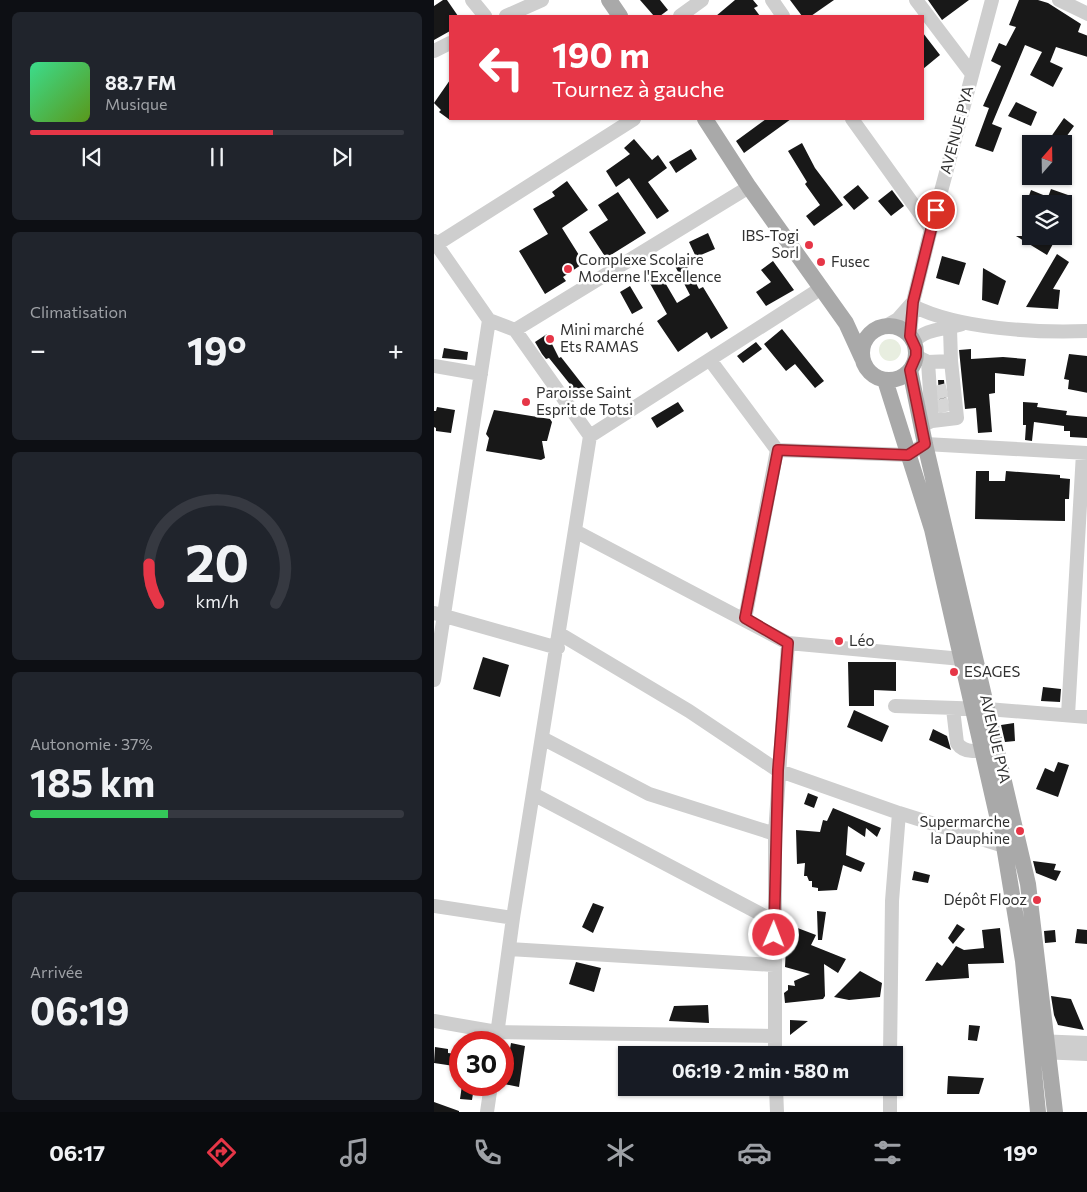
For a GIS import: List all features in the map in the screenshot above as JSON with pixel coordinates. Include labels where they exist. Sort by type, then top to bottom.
[{"type":"main road","points":[[609,0],[619,15]]},
{"type":"main road","points":[[622,0],[632,15]]},
{"type":"main road","points":[[698,120],[737,166]]},
{"type":"main road","points":[[706,120],[749,187],[846,323],[862,358],[870,372],[884,380],[894,380],[916,353],[893,327],[884,327],[873,331],[868,337],[862,350],[862,358]]},
{"type":"main road","points":[[846,323],[868,337]]},
{"type":"main road","name":"AVENUE PYA","points":[[916,353],[939,404],[925,444],[990,749],[1028,884],[1041,1046],[1038,1112]]},
{"type":"main road","name":"AVENUE PYA","points":[[884,380],[932,529],[962,659],[981,709]]},
{"type":"main road","name":"AVENUE PYA","points":[[990,749],[1023,960],[1055,1112]]},
{"type":"street","points":[[472,0],[483,15]]},
{"type":"street","points":[[508,15],[542,0]]},
{"type":"street","points":[[681,15],[702,0]]},
{"type":"street","points":[[772,0],[782,15]]},
{"type":"street","points":[[916,0],[972,74]]},
{"type":"street","name":"AVENUE PYA","points":[[939,404],[916,353],[913,304],[992,0]]},
{"type":"street","points":[[1059,0],[1087,14]]},
{"type":"street","points":[[434,51],[449,44]]},
{"type":"street","points":[[497,1031],[513,918],[559,641],[590,436],[515,330],[489,320],[435,242],[632,120]]},
{"type":"street","points":[[853,120],[931,229]]},
{"type":"street","points":[[515,330],[749,187]]},
{"type":"street","points":[[590,436],[820,289]]},
{"type":"street","points":[[884,327],[898,319],[913,304],[929,314],[956,326]]},
{"type":"street","points":[[434,680],[439,615],[489,320]]},
{"type":"street","points":[[939,404],[951,362],[956,326]]},
{"type":"street","points":[[951,362],[916,353],[925,332],[956,326],[1087,331]]},
{"type":"street","points":[[710,360],[778,450],[745,618]]},
{"type":"street","points":[[434,366],[481,374]]},
{"type":"street","points":[[778,450],[908,455],[925,444],[1085,453],[1068,715]]},
{"type":"street","points":[[575,531],[745,618],[788,643],[962,659]]},
{"type":"street","points":[[439,615],[559,641],[681,706],[778,770],[898,813],[1004,846]]},
{"type":"street","points":[[775,1046],[775,834],[788,643]]},
{"type":"street","points":[[895,706],[981,709],[1087,717]]},
{"type":"street","points":[[953,709],[957,743],[960,748],[966,751],[990,749]]},
{"type":"street","points":[[542,738],[649,794],[775,834]]},
{"type":"street","points":[[533,794],[774,921]]},
{"type":"street","points":[[890,1046],[892,900],[898,813]]},
{"type":"street","points":[[434,906],[513,918]]},
{"type":"street","points":[[509,950],[774,965]]},
{"type":"street","points":[[434,1021],[473,1031]]},
{"type":"street","points":[[514,1037],[775,1036]]},
{"type":"street","points":[[1041,1046],[1087,1043]]},
{"type":"street","points":[[1041,1046],[1087,1054]]},
{"type":"street","points":[[487,1112],[489,1096]]},
{"type":"street","points":[[776,1096],[777,1112]]},
{"type":"street","points":[[890,1096],[890,1112]]},
{"type":"shaded area","points":[[890,339],[898,342],[901,350],[898,358],[890,361],[882,358],[879,350],[882,342]]},
{"type":"building","points":[[443,0],[447,0],[457,15],[449,15],[449,32],[434,40],[434,6]]},
{"type":"building","points":[[640,0],[660,0],[668,10],[661,15],[653,15]]},
{"type":"building","points":[[735,0],[753,0],[758,6],[754,8],[759,15],[717,15]]},
{"type":"building","points":[[790,0],[834,0],[812,15],[801,15]]},
{"type":"building","points":[[928,0],[969,0],[942,20]]},
{"type":"building","points":[[1019,0],[1038,0],[1048,3],[1081,24],[1078,32],[1088,36],[1088,57],[1056,47],[1050,62],[1063,68],[1053,87],[1030,75],[1042,52],[1025,45],[992,124],[1002,128],[993,152],[975,146],[989,108],[983,106],[1001,66],[991,61],[999,43],[1006,46],[1016,27],[1009,25]]},
{"type":"building","points":[[924,34],[940,55],[924,68]]},
{"type":"building","points":[[449,81],[449,119],[439,112],[441,110],[434,103]]},
{"type":"building","points":[[1016,102],[1037,112],[1031,126],[1008,116]]},
{"type":"building","points":[[1064,118],[1074,126],[1068,135],[1052,135]]},
{"type":"building","points":[[765,120],[790,120],[744,153],[736,141]]},
{"type":"building","points":[[634,139],[652,160],[658,155],[667,168],[648,182],[669,211],[657,219],[629,178],[616,187],[606,171],[630,154],[624,148]]},
{"type":"building","points":[[802,143],[815,168],[843,205],[814,226],[806,216],[820,205],[805,184],[807,182],[788,151]]},
{"type":"building","points":[[691,149],[697,159],[676,173],[669,162]]},
{"type":"building","points":[[567,181],[588,210],[562,228],[584,263],[563,277],[566,281],[545,294],[519,251],[548,234],[533,209],[555,196],[552,192]]},
{"type":"building","points":[[858,185],[869,198],[854,210],[843,197]]},
{"type":"building","points":[[1051,189],[1068,195],[1049,195]]},
{"type":"building","points":[[892,190],[904,206],[891,216],[878,201]]},
{"type":"building","points":[[1031,190],[1043,195],[1029,195]]},
{"type":"building","points":[[618,192],[646,233],[606,258],[589,232],[608,220],[598,205]]},
{"type":"building","points":[[708,233],[715,249],[696,257],[689,242]]},
{"type":"building","points":[[1031,245],[1052,245],[1047,255]]},
{"type":"building","points":[[1057,254],[1069,262],[1053,289],[1060,290],[1058,309],[1026,307]]},
{"type":"building","points":[[942,256],[966,263],[959,285],[936,278]]},
{"type":"building","points":[[684,260],[699,289],[703,287],[728,328],[711,339],[707,332],[678,352],[657,321],[667,314],[648,280],[660,274],[677,303],[690,295],[674,264]]},
{"type":"building","points":[[773,261],[794,290],[766,306],[756,292],[771,282],[761,270]]},
{"type":"building","points":[[983,268],[1006,281],[998,305],[982,300]]},
{"type":"building","points":[[630,286],[643,308],[632,314],[620,292]]},
{"type":"building","points":[[782,329],[824,381],[815,388],[795,364],[786,371],[764,344]]},
{"type":"building","points":[[547,334],[559,358],[561,357],[586,389],[577,393],[549,358],[546,359],[542,354],[535,342]]},
{"type":"building","points":[[756,342],[762,349],[743,363],[737,356]]},
{"type":"building","points":[[444,348],[468,352],[467,360],[442,358]]},
{"type":"building","points":[[971,349],[971,359],[1003,357],[1026,359],[1024,376],[995,373],[995,393],[989,394],[992,432],[978,433],[976,408],[965,409],[959,350]]},
{"type":"building","points":[[1069,354],[1088,356],[1088,393],[1068,389],[1069,380],[1064,379]]},
{"type":"building","points":[[938,380],[944,380],[947,410],[940,411]]},
{"type":"building","points":[[678,402],[684,411],[657,428],[651,418]]},
{"type":"building","points":[[1023,402],[1038,403],[1037,407],[1067,411],[1066,415],[1088,417],[1088,438],[1070,437],[1070,431],[1064,431],[1064,426],[1034,422],[1032,441],[1025,440],[1026,425],[1023,425]]},
{"type":"building","points":[[437,407],[455,410],[451,433],[436,431],[434,427],[434,411],[436,411]]},
{"type":"building","points":[[494,410],[550,419],[552,422],[547,441],[542,441],[545,458],[541,460],[486,451],[489,438],[486,434]]},
{"type":"building","points":[[976,471],[989,471],[989,481],[1005,481],[1006,471],[1060,475],[1060,478],[1070,479],[1069,499],[1065,499],[1065,521],[975,519]]},
{"type":"building","points":[[483,657],[509,665],[500,697],[473,689]]},
{"type":"building","points":[[848,662],[896,662],[896,691],[874,690],[874,706],[849,706]]},
{"type":"building","points":[[1043,687],[1061,689],[1060,702],[1041,701]]},
{"type":"building","points":[[854,710],[889,726],[882,742],[847,727]]},
{"type":"building","points":[[1014,723],[1015,741],[1005,742],[1001,725]]},
{"type":"building","points":[[933,729],[947,736],[951,750],[929,740]]},
{"type":"building","points":[[1058,762],[1069,765],[1058,797],[1036,789],[1045,768],[1054,772]]},
{"type":"building","points":[[808,793],[818,797],[814,808],[804,804]]},
{"type":"building","points":[[833,808],[881,828],[877,837],[866,828],[865,837],[848,826],[846,855],[865,863],[861,872],[843,865],[837,890],[818,891],[818,888],[812,887],[812,881],[809,881],[807,876],[804,876],[805,863],[797,864],[796,830],[820,832],[823,820],[827,821]]},
{"type":"building","points":[[1033,861],[1056,864],[1054,870],[1061,871],[1056,881],[1036,873]]},
{"type":"building","points":[[914,871],[930,875],[928,883],[912,880]]},
{"type":"building","points":[[593,903],[604,907],[593,933],[582,927]]},
{"type":"building","points":[[817,911],[826,912],[822,940],[818,940]]},
{"type":"building","points":[[787,924],[816,935],[811,945],[846,959],[838,973],[824,964],[825,996],[823,999],[785,1003],[784,993],[788,990],[788,985],[795,986],[794,981],[810,974],[785,967]]},
{"type":"building","points":[[957,924],[965,929],[953,944],[948,938]]},
{"type":"building","points":[[1000,928],[1004,963],[968,964],[969,978],[925,981],[937,962],[942,966],[956,946],[964,950],[984,948],[982,930]]},
{"type":"building","points":[[1077,929],[1088,930],[1088,944],[1075,943]]},
{"type":"building","points":[[1055,930],[1056,942],[1045,943],[1044,931]]},
{"type":"building","points":[[576,962],[601,968],[594,992],[569,984]]},
{"type":"building","points":[[860,971],[882,983],[880,997],[849,1000],[834,997]]},
{"type":"building","points":[[1051,996],[1071,999],[1084,1030],[1058,1025],[1054,1015]]},
{"type":"building","points":[[708,1005],[709,1023],[669,1021],[674,1006]]},
{"type":"building","points":[[790,1020],[808,1021],[790,1035]]},
{"type":"building","points":[[969,1025],[980,1026],[977,1041],[968,1040]]},
{"type":"building","points":[[514,1044],[525,1046],[519,1087],[514,1086]]},
{"type":"building","points":[[435,1047],[448,1049],[449,1065],[434,1063]]},
{"type":"building","points":[[948,1076],[984,1078],[979,1094],[947,1094]]},
{"type":"building","points":[[460,1096],[473,1096],[472,1100],[460,1099]]},
{"type":"building","points":[[434,1102],[459,1111],[459,1112],[434,1112]]},
{"type":"tunnel","points":[[935,393],[947,390]]},
{"type":"tunnel","points":[[937,407],[949,404]]},
{"type":"place","name":"IBS-Togi Sorl","points":[[809,245]]},
{"type":"place","name":"Fusec","points":[[821,262]]},
{"type":"place","name":"Complexe Scolaire Moderne l'Excellence","points":[[568,269]]},
{"type":"place","name":"Mini marché Ets RAMAS","points":[[550,339]]},
{"type":"place","name":"Paroisse Saint Esprit de Totsi","points":[[526,402]]},
{"type":"place","name":"Léo","points":[[839,641]]},
{"type":"place","name":"ESAGES","points":[[954,672]]},
{"type":"place","name":"Supermarche la Dauphine","points":[[1020,831]]},
{"type":"place","name":"Dépôt Flooz","points":[[1037,900]]},
{"type":"route","points":[[774,935],[778,770],[788,643],[745,618],[778,450],[908,455],[925,444],[910,370],[916,356],[914,342],[910,336],[913,302],[936,210]]}]
